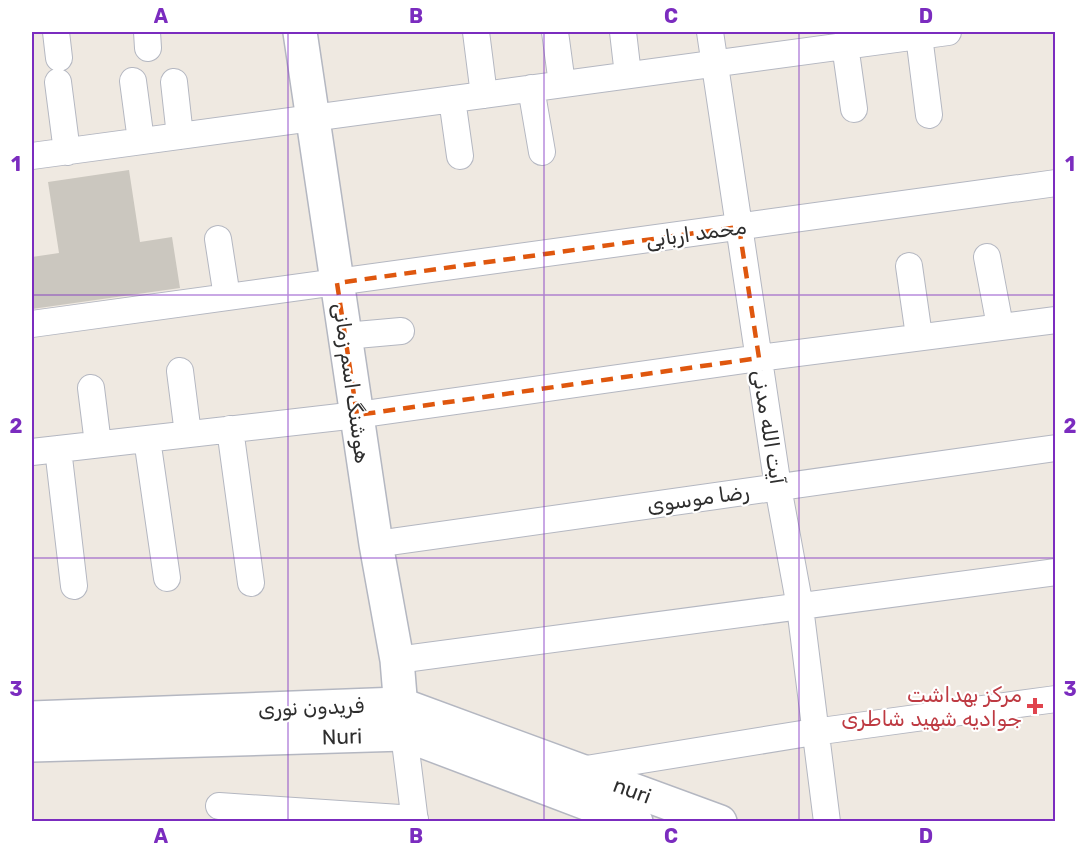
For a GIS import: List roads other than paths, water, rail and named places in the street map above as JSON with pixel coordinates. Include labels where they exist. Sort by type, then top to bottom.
[{"type":"main road","name":"هوشنگ اسم زمانی","points":[[300,32],[376,543],[398,660],[401,719]]},
{"type":"main road","name":"فریدون نوری","points":[[32,718],[401,719],[580,770]]},
{"type":"main road","name":"Nuri","points":[[32,745],[401,719],[636,822]]},
{"type":"main road","name":"nuri","points":[[580,770],[720,822]]},
{"type":"street","points":[[56,32],[67,152]]},
{"type":"street","points":[[476,32],[484,95]]},
{"type":"street","points":[[555,32],[562,84]]},
{"type":"street","points":[[623,32],[628,75]]},
{"type":"street","name":"آیت‌ الله مدنی","points":[[710,32],[778,487],[800,607],[827,822]]},
{"type":"street","points":[[32,156],[715,63],[811,41],[845,45],[886,36],[919,36],[948,32]]},
{"type":"street","points":[[919,36],[929,114]]},
{"type":"street","points":[[845,45],[854,109]]},
{"type":"street","points":[[133,81],[141,141]]},
{"type":"street","points":[[174,82],[180,136]]},
{"type":"street","points":[[531,88],[542,152]]},
{"type":"street","points":[[452,99],[460,156]]},
{"type":"street","name":"محمد اربابی","points":[[32,324],[1056,183]]},
{"type":"street","points":[[218,239],[227,297]]},
{"type":"street","points":[[987,257],[1000,326]]},
{"type":"street","points":[[909,266],[919,336]]},
{"type":"street","points":[[32,452],[357,414],[919,336],[1056,320]]},
{"type":"street","points":[[345,336],[401,331]]},
{"type":"street","points":[[180,370],[188,434]]},
{"type":"street","points":[[91,388],[98,444]]},
{"type":"street","points":[[230,429],[251,583]]},
{"type":"street","points":[[147,439],[167,578]]},
{"type":"street","name":"رضا موسوی","points":[[376,543],[1056,448]]},
{"type":"street","points":[[58,449],[74,586]]},
{"type":"street","points":[[398,660],[1056,572]]},
{"type":"street","points":[[580,770],[814,732],[1056,699]]},
{"type":"street","points":[[219,806],[415,820],[401,719]]},
{"type":"place","name":"مرکز بهداشت جوادیه شهید شاطری","points":[[1035,706]]}]
